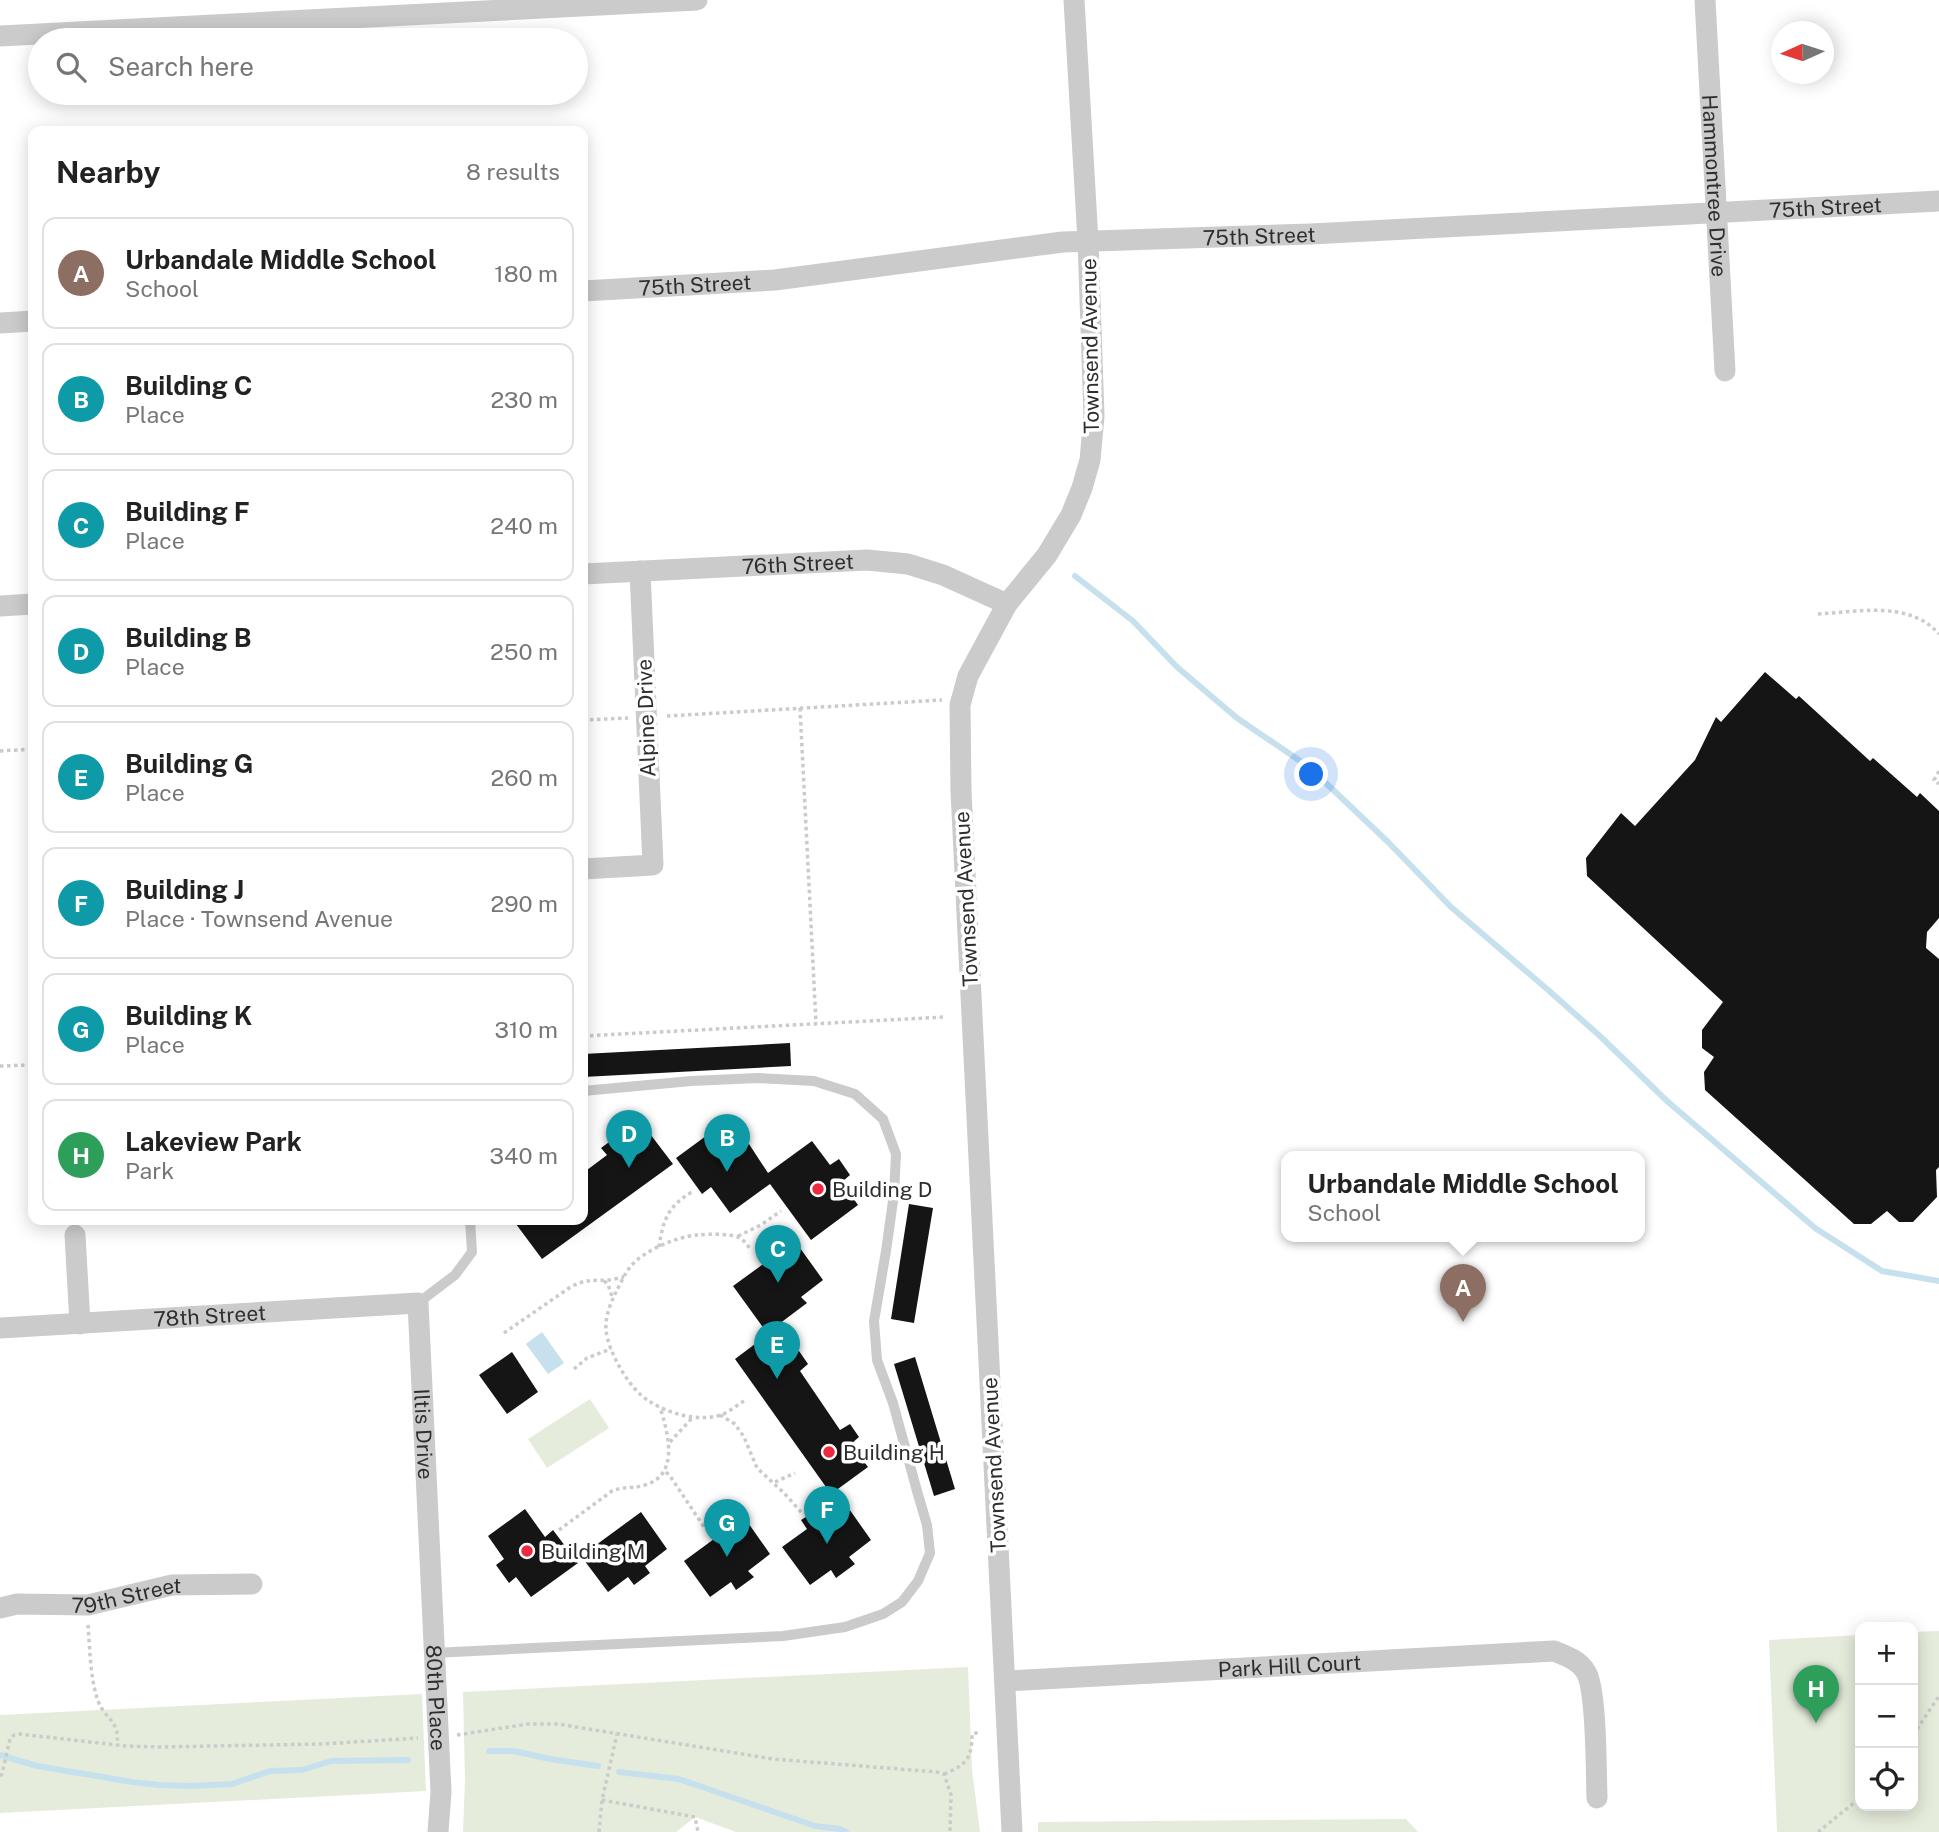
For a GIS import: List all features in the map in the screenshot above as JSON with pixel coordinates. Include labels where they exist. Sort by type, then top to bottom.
[{"type":"street","points":[[155,28],[697,0]]},
{"type":"street","name":"Townsend Avenue","points":[[1012,1832],[960,740],[962,699],[968,676],[1007,604],[1047,555],[1065,525],[1082,488],[1090,460],[1094,416],[1088,241],[1074,0]]},
{"type":"street","name":"Hammontree Drive","points":[[1705,0],[1725,371]]},
{"type":"street","points":[[0,36],[28,35]]},
{"type":"street","name":"75th Street","points":[[588,291],[775,280],[1063,242],[1311,234],[1939,201]]},
{"type":"street","points":[[0,323],[28,321]]},
{"type":"street","name":"76th Street","points":[[588,574],[867,560],[908,564],[931,571],[1007,604]]},
{"type":"street","name":"Alpine Drive","points":[[588,869],[653,865],[640,571]]},
{"type":"street","points":[[0,606],[28,604]]},
{"type":"street","points":[[75,1235],[80,1324]]},
{"type":"street","name":"78th Street","points":[[0,1328],[418,1303]]},
{"type":"street","name":"Iltis Drive","points":[[418,1303],[429,1564]]},
{"type":"street","name":"80th Place","points":[[429,1564],[441,1791],[438,1832]]},
{"type":"street","name":"79th Street","points":[[0,1608],[17,1604],[87,1605],[172,1585],[251,1584]]},
{"type":"street","name":"Park Hill Court","points":[[1005,1681],[1554,1651],[1573,1658],[1586,1672],[1592,1691],[1597,1798]]},
{"type":"lane","points":[[433,1653],[720,1640],[783,1636],[845,1627],[883,1614],[902,1602],[918,1581],[930,1553],[927,1525],[893,1403],[877,1360],[874,1321],[888,1240],[896,1154],[883,1119],[855,1094],[814,1081],[704,1081],[588,1091]]},
{"type":"lane","points":[[418,1303],[455,1275],[472,1252],[470,1225]]},
{"type":"path","points":[[1818,614],[1903,612],[1921,618],[1939,634]]},
{"type":"path","points":[[588,720],[962,699]]},
{"type":"path","points":[[800,708],[816,1023]]},
{"type":"path","points":[[0,751],[28,749]]},
{"type":"path","points":[[1939,771],[1934,780],[1939,784]]},
{"type":"path","points":[[588,1036],[945,1017]]},
{"type":"path","points":[[0,1066],[28,1065]]},
{"type":"path","points":[[659,1247],[668,1213],[679,1200],[692,1192]]},
{"type":"path","points":[[736,1237],[761,1225],[781,1211]]},
{"type":"path","points":[[744,1401],[720,1415],[692,1418],[648,1401],[626,1378],[611,1349],[606,1319],[632,1264],[659,1247],[694,1235],[736,1237],[743,1239],[751,1250]]},
{"type":"path","points":[[504,1333],[572,1286],[590,1279],[604,1281],[624,1277]]},
{"type":"path","points":[[604,1281],[608,1284],[613,1300]]},
{"type":"path","points":[[574,1369],[587,1358],[611,1349]]},
{"type":"path","points":[[559,1530],[612,1491],[642,1486],[659,1479],[666,1471],[669,1444],[660,1406]]},
{"type":"path","points":[[720,1415],[735,1424],[744,1437],[757,1468],[774,1482],[802,1513]]},
{"type":"path","points":[[669,1444],[692,1418]]},
{"type":"path","points":[[666,1471],[704,1527]]},
{"type":"path","points":[[774,1482],[795,1473]]},
{"type":"path","points":[[87,1605],[95,1691],[99,1704],[117,1727],[117,1745]]},
{"type":"path","points":[[1918,1728],[1939,1696]]},
{"type":"path","points":[[0,1776],[10,1739],[19,1734],[159,1747],[322,1744],[438,1736],[528,1724],[558,1724],[772,1759],[902,1768],[944,1774],[964,1764],[969,1757],[972,1734],[980,1732]]},
{"type":"path","points":[[599,1832],[602,1800],[617,1734]]},
{"type":"path","points":[[944,1774],[951,1795],[950,1832]]},
{"type":"path","points":[[602,1800],[695,1817],[698,1832]]},
{"type":"path","points":[[1818,1832],[1855,1802]]},
{"type":"green space","points":[[590,1399],[609,1428],[547,1468],[528,1439]]},
{"type":"green space","points":[[1939,1631],[1939,1832],[1777,1832],[1769,1640],[1855,1635],[1855,1811],[1918,1811],[1918,1632]]},
{"type":"green space","points":[[968,1667],[972,1770],[980,1832],[736,1832],[695,1817],[676,1832],[463,1832],[463,1692]]},
{"type":"green space","points":[[422,1694],[426,1791],[0,1813],[0,1715]]},
{"type":"green space","points":[[1406,1819],[1418,1832],[1038,1832],[1038,1822]]},
{"type":"water","points":[[542,1332],[564,1363],[548,1374],[526,1344]]},
{"type":"building","points":[[1765,672],[1796,699],[1799,696],[1870,761],[1873,758],[1917,797],[1920,793],[1939,811],[1939,918],[1927,932],[1926,948],[1939,959],[1939,1167],[1936,1170],[1937,1197],[1913,1222],[1899,1222],[1887,1211],[1871,1224],[1854,1224],[1705,1090],[1704,1072],[1714,1057],[1702,1048],[1702,1030],[1723,1002],[1587,876],[1586,858],[1621,813],[1635,826],[1695,760],[1716,717],[1721,722]]},
{"type":"building","points":[[790,1043],[791,1066],[588,1077],[588,1054]]},
{"type":"building","points":[[721,1125],[739,1150],[749,1144],[768,1173],[812,1141],[830,1165],[839,1159],[850,1175],[842,1182],[858,1205],[811,1240],[770,1184],[730,1213],[711,1187],[702,1194],[676,1158]]},
{"type":"building","points":[[644,1126],[673,1164],[542,1259],[517,1225],[588,1225],[588,1169],[607,1155],[601,1148],[620,1134],[624,1140]]},
{"type":"building","points":[[909,1204],[933,1208],[914,1323],[891,1319]]},
{"type":"building","points":[[795,1241],[823,1280],[801,1297],[807,1303],[767,1333],[733,1286]]},
{"type":"building","points":[[771,1332],[789,1357],[799,1351],[808,1364],[800,1371],[840,1430],[850,1424],[859,1437],[851,1444],[868,1467],[831,1494],[735,1359]]},
{"type":"building","points":[[512,1352],[538,1392],[507,1414],[479,1375]]},
{"type":"building","points":[[915,1357],[955,1489],[934,1496],[894,1364]]},
{"type":"building","points":[[840,1496],[871,1540],[849,1557],[855,1564],[836,1578],[831,1570],[810,1585],[782,1547],[807,1529],[801,1520]]},
{"type":"building","name":"Building M","points":[[525,1509],[545,1537],[553,1530],[578,1563],[531,1597],[516,1577],[509,1583],[496,1565],[504,1559],[488,1536]]},
{"type":"building","points":[[641,1512],[667,1549],[645,1566],[650,1573],[634,1585],[628,1577],[608,1592],[581,1556]]},
{"type":"building","points":[[744,1517],[770,1554],[748,1571],[754,1577],[736,1590],[731,1582],[710,1597],[684,1561]]},
{"type":"waterway","points":[[1075,576],[1133,621],[1177,667],[1237,718],[1309,767],[1451,907],[1601,1037],[1667,1101],[1815,1228],[1882,1271],[1939,1281]]},
{"type":"waterway","points":[[489,1751],[514,1751],[598,1766]]},
{"type":"waterway","points":[[0,1755],[37,1766],[132,1782],[191,1786],[232,1784],[270,1771],[302,1770],[331,1761],[408,1760]]},
{"type":"waterway","points":[[619,1772],[679,1779],[815,1826],[846,1832]]},
{"type":"place","name":"Building B","points":[[629,1168]]},
{"type":"place","name":"Building C","points":[[727,1172]]},
{"type":"place","name":"Building D","points":[[818,1189]]},
{"type":"place","name":"Building F","points":[[778,1283]]},
{"type":"place","name":"Urbandale Middle School","points":[[1463,1322]]},
{"type":"place","name":"Building G","points":[[777,1379]]},
{"type":"place","name":"Building H","points":[[829,1452]]},
{"type":"place","name":"Building J","points":[[827,1544]]},
{"type":"place","name":"Building M","points":[[527,1551]]},
{"type":"place","name":"Building K","points":[[727,1557]]},
{"type":"place","name":"Lakeview Park","points":[[1816,1723]]}]
